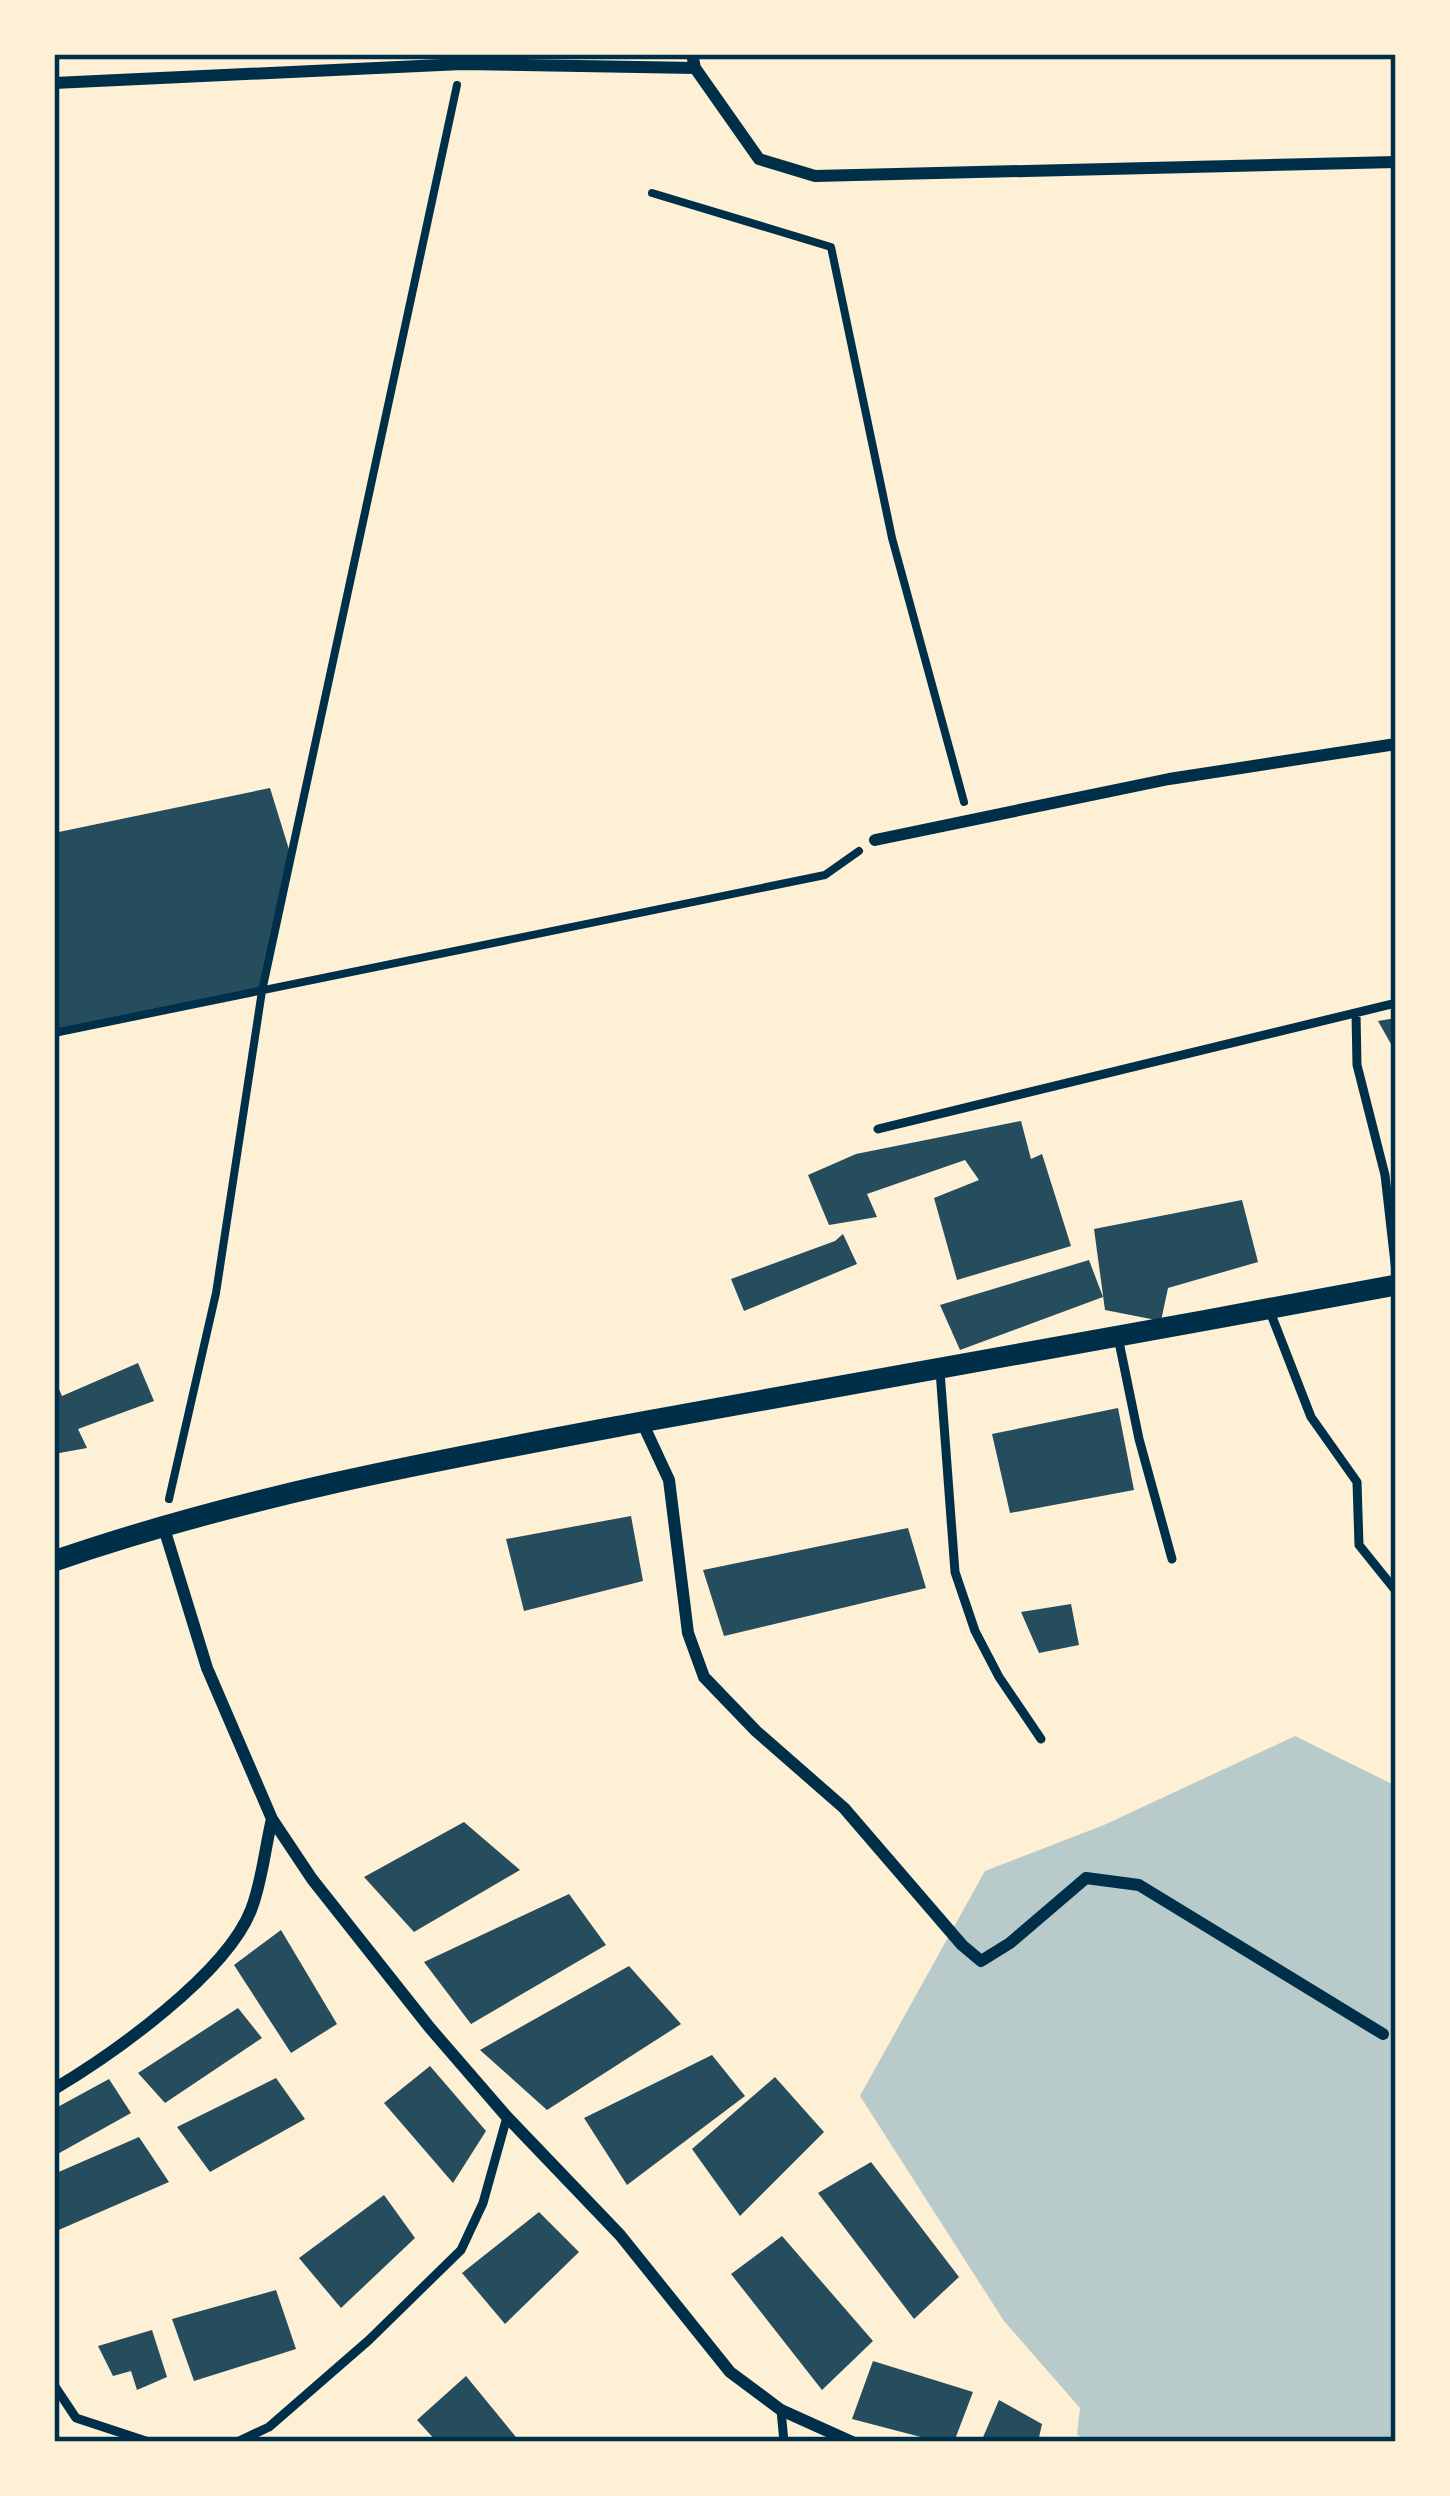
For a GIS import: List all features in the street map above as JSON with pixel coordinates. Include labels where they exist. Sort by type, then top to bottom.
[{"type":"street","points":[[54,83],[462,64],[694,61],[760,159],[815,176],[1396,163]]},
{"type":"street","points":[[875,840],[1169,779],[1396,745]]},
{"type":"street","points":[[54,1561],[163,1523],[317,1484],[1396,1285]]},
{"type":"street","points":[[642,1422],[669,1480],[688,1633],[704,1677],[844,1808],[981,1961],[1010,1943],[1086,1878],[1139,1885],[1383,2034]]},
{"type":"street","points":[[163,1523],[207,1668],[272,1819],[312,1879],[430,2028],[620,2235],[730,2372],[782,2410],[852,2442]]},
{"type":"street","points":[[54,2089],[90,2068],[207,1974],[251,1911],[272,1819]]},
{"type":"lane","points":[[878,1130],[1396,1003]]},
{"type":"lane","points":[[1356,1013],[1357,1065],[1385,1175],[1396,1272]]},
{"type":"lane","points":[[1269,1309],[1311,1418],[1357,1482],[1359,1545],[1396,1591]]},
{"type":"lane","points":[[1118,1336],[1138,1439],[1172,1559]]},
{"type":"lane","points":[[940,1366],[955,1572],[975,1631],[1041,1739]]},
{"type":"lane","points":[[236,2442],[269,2427],[369,2340],[461,2249],[483,2203],[507,2117]]},
{"type":"lane","points":[[54,2384],[76,2418],[145,2442]]},
{"type":"lane","points":[[782,2410],[784,2442]]},
{"type":"lane","points":[[131,2442],[145,2442]]},
{"type":"path","points":[[163,1523],[216,1293],[262,991],[462,64]]},
{"type":"path","points":[[652,193],[831,247],[892,538],[970,820]]},
{"type":"path","points":[[54,1034],[825,874],[875,840]]},
{"type":"shaded area","points":[[1295,1736],[1396,1786],[1396,2442],[1086,2442],[1077,2434],[1080,2408],[1004,2321],[860,2096],[985,1871],[1104,1825]]},
{"type":"building","points":[[270,788],[291,856],[262,991],[54,1033],[54,833]]},
{"type":"building","points":[[1396,1018],[1396,1053],[1378,1021]]},
{"type":"building","points":[[1021,1121],[1031,1159],[1042,1154],[1071,1246],[957,1280],[934,1198],[979,1180],[965,1160],[867,1194],[877,1217],[829,1225],[808,1175],[856,1154]]},
{"type":"building","points":[[1242,1200],[1258,1262],[1168,1288],[1161,1321],[1105,1310],[1094,1229]]},
{"type":"building","points":[[843,1234],[857,1264],[744,1311],[731,1279]]},
{"type":"building","points":[[1089,1260],[1103,1297],[960,1350],[940,1305]]},
{"type":"building","points":[[138,1363],[154,1401],[78,1429],[87,1448],[54,1454],[54,1388],[62,1396]]},
{"type":"building","points":[[1118,1408],[1134,1490],[1010,1513],[992,1434]]},
{"type":"building","points":[[631,1516],[643,1581],[524,1611],[506,1539]]},
{"type":"building","points":[[908,1528],[926,1588],[724,1636],[703,1570]]},
{"type":"building","points":[[1071,1604],[1079,1645],[1039,1653],[1021,1612]]},
{"type":"building","points":[[464,1822],[520,1870],[414,1932],[364,1877]]},
{"type":"building","points":[[569,1894],[606,1945],[471,2024],[424,1962]]},
{"type":"building","points":[[281,1930],[337,2024],[291,2053],[234,1965]]},
{"type":"building","points":[[629,1966],[681,2024],[547,2110],[480,2050]]},
{"type":"building","points":[[238,2008],[262,2038],[165,2103],[138,2073]]},
{"type":"building","points":[[712,2055],[745,2096],[627,2185],[584,2118]]},
{"type":"building","points":[[430,2066],[486,2131],[453,2183],[384,2103]]},
{"type":"building","points":[[775,2077],[824,2132],[740,2216],[692,2149]]},
{"type":"building","points":[[276,2078],[305,2119],[210,2172],[177,2127]]},
{"type":"building","points":[[109,2079],[131,2113],[54,2156],[54,2109]]},
{"type":"building","points":[[139,2137],[169,2182],[54,2232],[54,2174]]},
{"type":"building","points":[[871,2162],[959,2277],[914,2319],[818,2193]]},
{"type":"building","points":[[384,2195],[415,2238],[341,2308],[299,2258]]},
{"type":"building","points":[[539,2212],[579,2252],[505,2324],[462,2273]]},
{"type":"building","points":[[782,2236],[873,2341],[822,2390],[731,2274]]},
{"type":"building","points":[[276,2290],[296,2349],[194,2381],[172,2319]]},
{"type":"building","points":[[152,2330],[167,2377],[137,2390],[131,2371],[113,2376],[98,2346]]},
{"type":"building","points":[[873,2361],[973,2392],[954,2442],[852,2419]]},
{"type":"building","points":[[466,2376],[520,2442],[437,2442],[417,2420]]},
{"type":"building","points":[[999,2400],[1042,2424],[1038,2442],[981,2442]]}]
